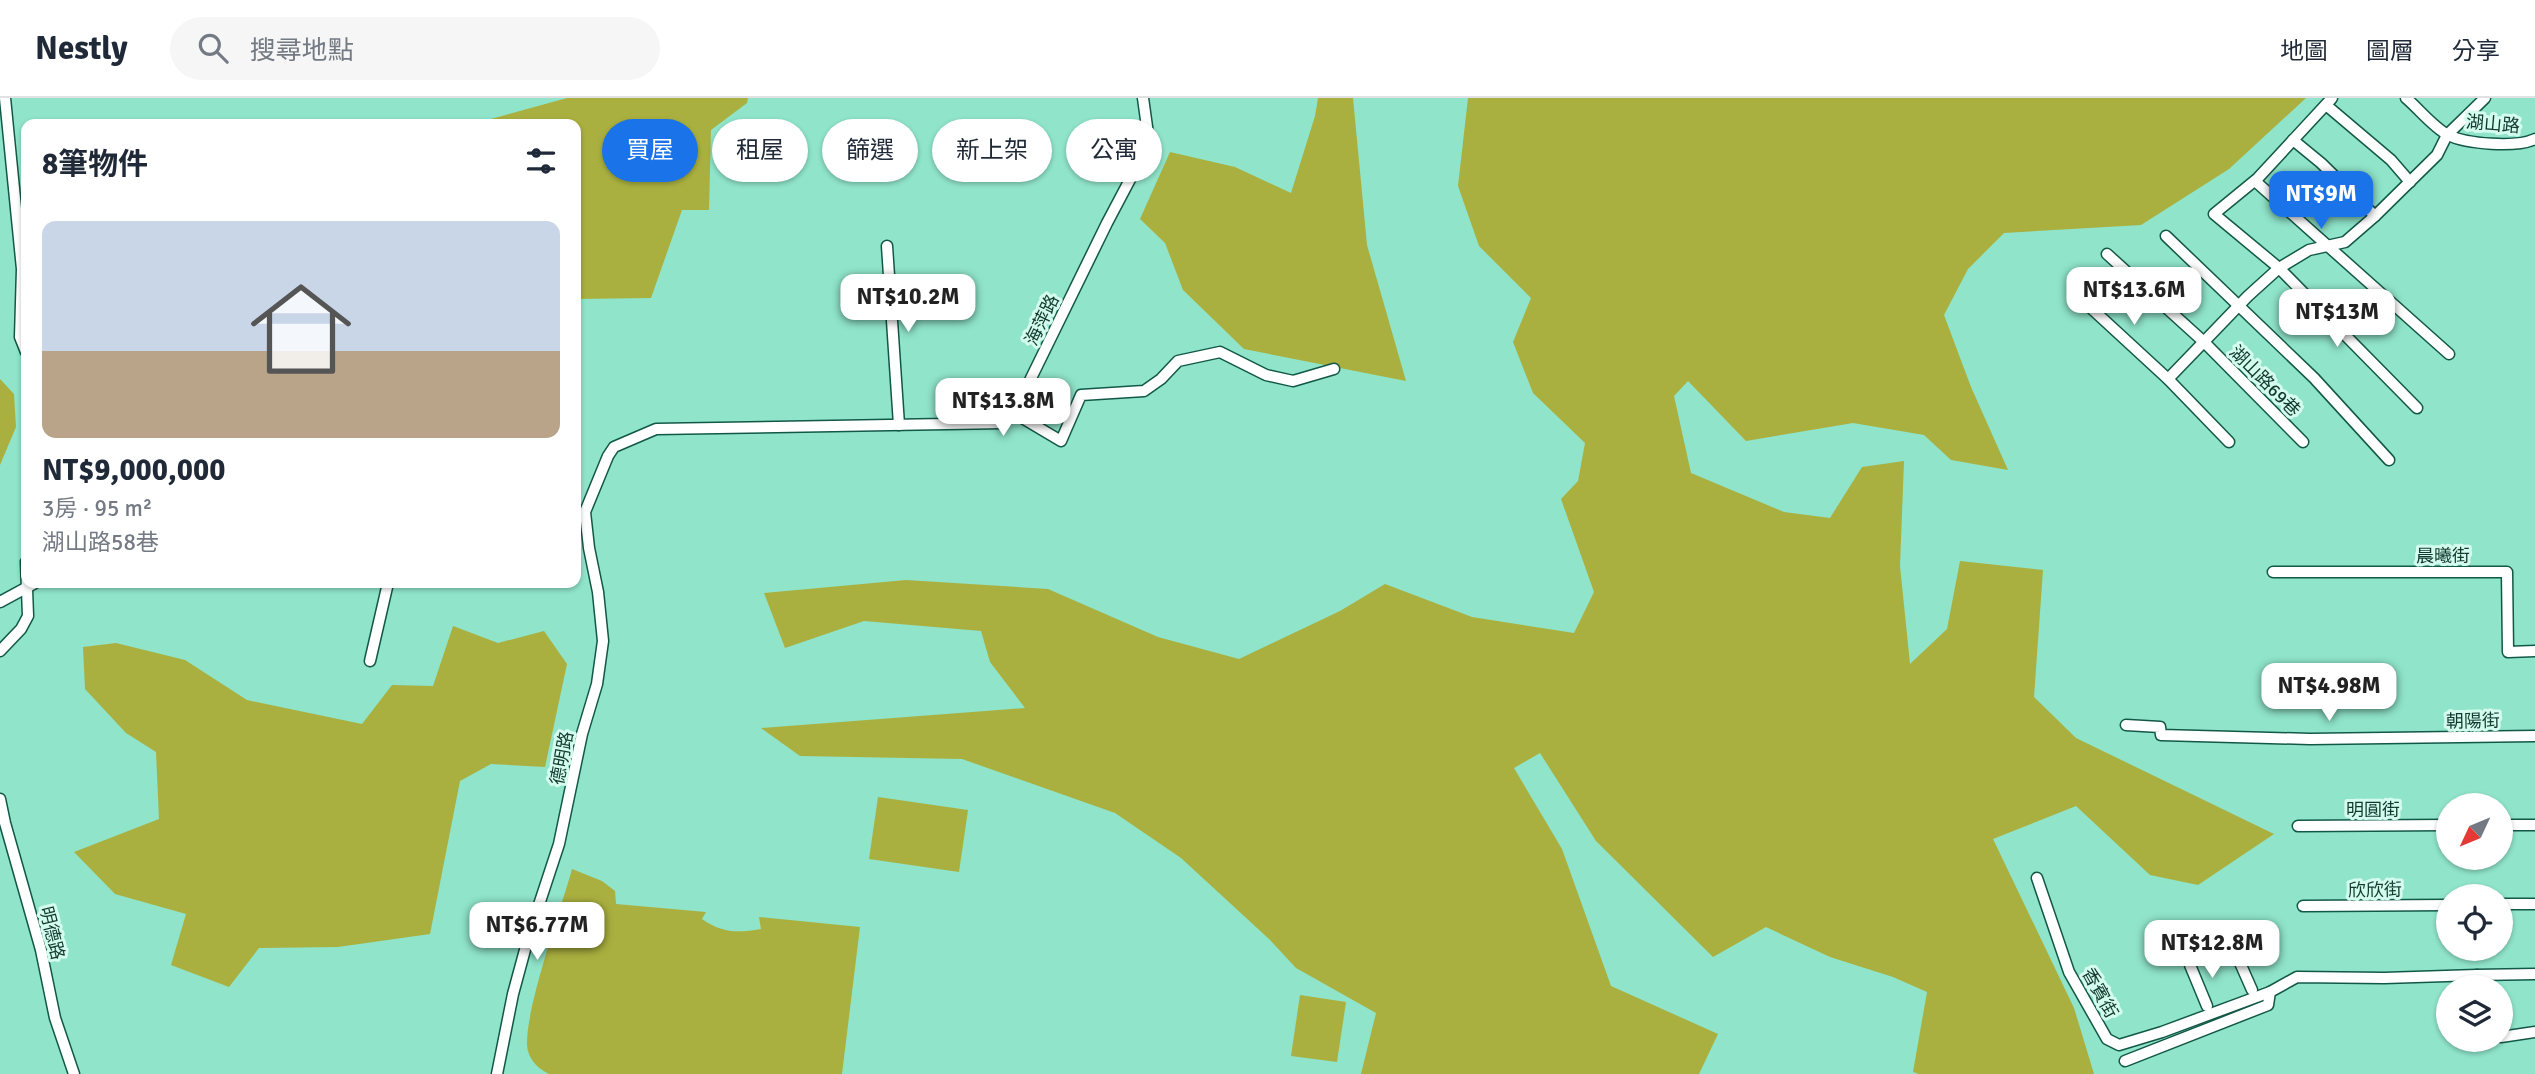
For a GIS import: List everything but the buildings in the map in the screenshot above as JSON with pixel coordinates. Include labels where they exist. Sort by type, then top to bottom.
[{"type":"street","points":[[5,98],[21,259]]},
{"type":"street","name":"海萍路","points":[[1014,413],[1144,153],[1148,134],[1143,98]]},
{"type":"street","name":"湖山路","points":[[2406,98],[2447,135],[2490,144],[2512,145],[2535,139]]},
{"type":"street","name":"湖山路","points":[[2168,379],[2279,268],[2309,250],[2346,242],[2437,155],[2447,135],[2485,98]]},
{"type":"street","points":[[2410,182],[2391,160],[2329,101],[2255,180],[2214,214],[2279,268],[2417,408]]},
{"type":"street","points":[[2293,140],[2321,163],[2375,216]]},
{"type":"street","points":[[2255,180],[2449,354]]},
{"type":"street","points":[[2166,236],[2314,378],[2389,460]]},
{"type":"street","points":[[887,246],[899,425],[1003,423],[1014,413],[1061,441],[1081,395],[1144,391],[1161,379],[1178,361],[1220,352],[1266,375],[1293,381],[1334,369]]},
{"type":"street","name":"湖山路69巷","points":[[2107,254],[2204,342],[2302,442]]},
{"type":"street","points":[[2079,297],[2168,379],[2229,442]]},
{"type":"street","points":[[21,303],[21,340]]},
{"type":"street","name":"德明路","points":[[497,1074],[503,1055],[513,994],[559,844],[582,734],[597,684],[603,641],[586,513],[602,468],[614,447],[656,429],[899,425]]},
{"type":"street","name":"晨曦街","points":[[2273,572],[2507,572],[2508,652],[2535,651]]},
{"type":"street","points":[[0,603],[25,588]]},
{"type":"street","points":[[0,651],[21,629],[28,616],[30,588]]},
{"type":"street","points":[[370,661],[387,588]]},
{"type":"street","name":"朝陽街","points":[[2126,725],[2160,727],[2161,735],[2218,738],[2535,736]]},
{"type":"street","name":"明德路","points":[[0,799],[41,950],[55,1018],[74,1074]]},
{"type":"street","name":"明圓街","points":[[2298,826],[2436,825]]},
{"type":"street","points":[[2513,825],[2535,825]]},
{"type":"street","name":"香賓街","points":[[2037,878],[2069,971],[2107,1039],[2119,1045],[2270,992],[2297,977],[2436,976]]},
{"type":"street","points":[[2513,904],[2535,904]]},
{"type":"street","name":"欣欣街","points":[[2303,906],[2436,905]]},
{"type":"street","points":[[2237,956],[2252,990]]},
{"type":"street","points":[[2190,965],[2207,1006]]},
{"type":"street","name":"香賓街","points":[[2477,975],[2535,974]]},
{"type":"street","name":"香賓街","points":[[2124,1061],[2268,1005],[2270,992]]},
{"type":"street","points":[[2513,1035],[2535,1032]]},
{"type":"green space","points":[[567,98],[748,98],[747,103],[726,119],[712,119],[709,210],[682,210],[651,298],[581,299],[581,119],[491,119]]},
{"type":"green space","points":[[1318,98],[1353,98],[1367,245],[1406,381],[1244,349],[1183,290],[1165,243],[1140,219],[1157,182],[1162,182],[1162,170],[1170,152],[1235,167],[1291,193]]},
{"type":"green space","points":[[1468,98],[2306,98],[2229,169],[2141,225],[2004,233],[1968,269],[1944,315],[1971,387],[2008,470],[1951,460],[1924,435],[1853,423],[1746,441],[1688,381],[1674,396],[1691,473],[1784,512],[1830,518],[1862,467],[1904,461],[1900,566],[1910,664],[1947,629],[1960,561],[2043,570],[2034,697],[2076,738],[2274,834],[2198,885],[2150,875],[2076,806],[1993,839],[2074,1008],[2094,1074],[1919,1074],[1913,1072],[1927,992],[1893,977],[1830,957],[1766,927],[1713,957],[1596,841],[1540,753],[1514,768],[1562,849],[1611,986],[1718,1034],[1699,1074],[1361,1074],[1376,1013],[1296,968],[1269,939],[1181,858],[1115,813],[962,759],[800,756],[761,728],[1025,708],[990,662],[981,631],[864,621],[785,648],[764,593],[906,580],[1048,589],[1158,637],[1239,659],[1340,611],[1385,584],[1472,617],[1574,633],[1594,592],[1561,499],[1578,481],[1585,443],[1533,393],[1513,342],[1531,298],[1479,246],[1458,186]]},
{"type":"green space","points":[[0,379],[14,394],[16,427],[0,465]]},
{"type":"green space","points":[[453,626],[498,643],[544,631],[567,664],[545,767],[491,764],[460,781],[430,934],[338,947],[259,948],[229,987],[171,965],[186,914],[115,894],[74,852],[159,819],[156,752],[126,733],[85,689],[83,647],[116,643],[185,660],[247,700],[362,724],[392,685],[433,686]]},
{"type":"green space","points":[[878,797],[968,810],[959,872],[869,859]]},
{"type":"green space","points":[[572,869],[602,881],[615,891],[616,904],[706,912],[702,919],[723,929],[761,929],[759,917],[860,927],[842,1074],[549,1074],[542,1070],[533,1062],[528,1051],[530,1016]]},
{"type":"green space","points":[[1300,995],[1346,1002],[1337,1062],[1291,1056]]}]
